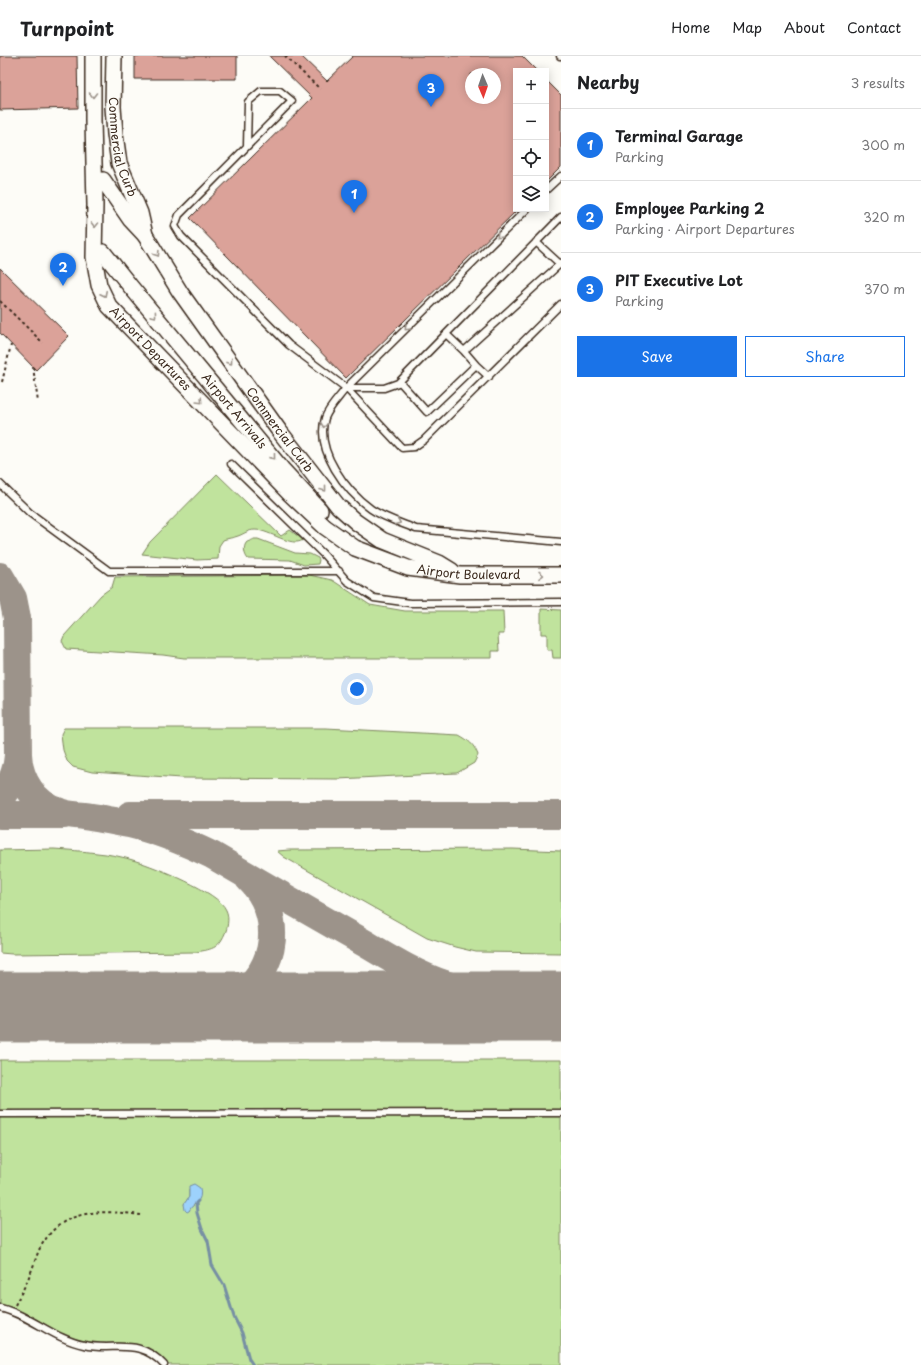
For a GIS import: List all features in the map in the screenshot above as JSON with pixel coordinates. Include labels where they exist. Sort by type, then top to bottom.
[{"type":"street","name":"Airport Departures","points":[[94,56],[94,257],[99,285],[109,306],[290,494],[325,527],[355,548],[378,556]]},
{"type":"street","name":"Commercial Curb","points":[[114,56],[113,107],[119,163],[140,213],[145,235]]},
{"type":"street","name":"Commercial Curb","points":[[103,180],[130,220],[145,235],[180,292],[280,432],[338,506],[356,522],[382,540],[439,563],[460,575]]},
{"type":"street","name":"Airport Arrivals","points":[[103,252],[282,469],[340,529],[358,540],[378,556]]},
{"type":"street","name":"Airport Boulevard","points":[[378,556],[408,568],[460,575],[561,575]]},
{"type":"lane","points":[[247,146],[248,102],[261,91],[280,91],[292,101],[180,215],[175,226],[181,236],[290,345],[346,388],[402,448],[414,447],[424,440],[561,304]]},
{"type":"lane","points":[[549,187],[561,176]]},
{"type":"lane","points":[[524,212],[346,388],[331,406],[325,418],[323,433],[324,446],[331,462],[355,495],[372,510],[396,521],[416,529],[561,542]]},
{"type":"lane","points":[[346,388],[384,388],[400,382],[561,217]]},
{"type":"lane","points":[[464,351],[561,264],[536,242]]},
{"type":"lane","points":[[446,334],[489,377]]},
{"type":"lane","points":[[400,382],[427,412],[476,365]]},
{"type":"lane","points":[[231,464],[324,555],[348,581],[362,592],[374,598],[410,603],[561,602]]},
{"type":"lane","points":[[0,484],[30,513],[108,571],[339,571]]},
{"type":"lane","points":[[0,1114],[561,1113]]},
{"type":"lane","points":[[0,1308],[76,1343],[91,1346],[122,1346],[140,1349],[154,1356],[164,1365]]},
{"type":"path","points":[[286,56],[320,89]]},
{"type":"path","points":[[0,301],[43,344]]},
{"type":"path","points":[[2,382],[12,345]]},
{"type":"path","points":[[33,367],[38,402]]},
{"type":"path","points":[[11,1312],[30,1275],[40,1248],[55,1228],[67,1221],[90,1212],[116,1212],[141,1215]]},
{"type":"green space","points":[[217,474],[281,536],[290,530],[303,540],[293,542],[261,531],[253,530],[236,537],[223,540],[219,546],[218,559],[197,560],[142,554],[150,542]]},
{"type":"green space","points":[[254,539],[258,539],[295,553],[310,554],[318,558],[318,564],[304,565],[290,560],[248,559],[244,549],[245,544]]},
{"type":"green space","points":[[309,575],[332,580],[370,605],[405,611],[503,611],[504,634],[498,634],[499,651],[492,651],[492,658],[184,658],[163,655],[66,649],[62,641],[64,636],[101,595],[112,587],[115,577]]},
{"type":"green space","points":[[541,609],[561,610],[561,658],[553,658],[552,650],[547,650],[547,634],[541,634]]},
{"type":"green space","points":[[64,728],[326,728],[459,735],[475,748],[478,755],[474,763],[457,773],[338,779],[182,778],[92,772],[73,767],[67,761],[63,750],[61,734]]},
{"type":"green space","points":[[54,849],[102,853],[127,858],[186,881],[199,888],[221,903],[226,910],[228,915],[228,923],[221,941],[212,949],[196,952],[0,953],[0,850]]},
{"type":"green space","points":[[513,849],[561,851],[561,953],[476,952],[427,938],[284,857],[277,851],[289,850]]},
{"type":"green space","points":[[0,1060],[561,1060],[561,1110],[0,1112]]},
{"type":"green space","points":[[561,1116],[561,1365],[168,1365],[158,1355],[147,1348],[124,1343],[88,1342],[67,1336],[28,1315],[0,1304],[0,1117]],"holes":[[[189,1190],[199,1201],[190,1208],[189,1211],[184,1204],[189,1197]]]},
{"type":"water","points":[[194,1184],[200,1188],[200,1197],[187,1212],[184,1204],[189,1197],[189,1186]]},
{"type":"building","points":[[0,56],[77,56],[78,108],[0,110]]},
{"type":"building","points":[[135,56],[237,56],[237,79],[135,79]]},
{"type":"building","points":[[269,56],[301,56],[327,81],[353,56],[522,56],[534,68],[513,68],[513,212],[515,212],[346,378],[190,218],[312,98]]},
{"type":"building","points":[[549,83],[561,95],[561,167],[549,179]]},
{"type":"building","points":[[0,268],[69,336],[36,370],[0,333]]},
{"type":"waterway","points":[[198,1201],[196,1203],[197,1213],[208,1241],[212,1265],[224,1285],[234,1317],[242,1333],[249,1359],[253,1365]]},
{"type":"taxiway","points":[[0,576],[13,598],[17,618],[19,764],[25,782],[30,790],[43,803],[66,814],[140,827],[171,837],[202,850],[400,964],[433,980],[459,989],[488,996],[561,1005]]},
{"type":"taxiway","points":[[0,798],[13,778],[18,755]]},
{"type":"taxiway","points":[[0,815],[64,815]]},
{"type":"taxiway","points":[[130,815],[561,815]]},
{"type":"taxiway","points":[[167,1007],[211,1003],[228,999],[251,984],[261,971],[268,956],[272,940],[271,924],[268,908],[260,892],[249,879]]},
{"type":"taxiway","points":[[0,994],[47,1003],[119,1007]]},
{"type":"runway","points":[[0,1007],[561,1007]]},
{"type":"place","name":"PIT Executive Lot","points":[[431,107]]},
{"type":"place","name":"Terminal Garage","points":[[354,213]]},
{"type":"place","name":"Employee Parking 2","points":[[63,286]]}]
